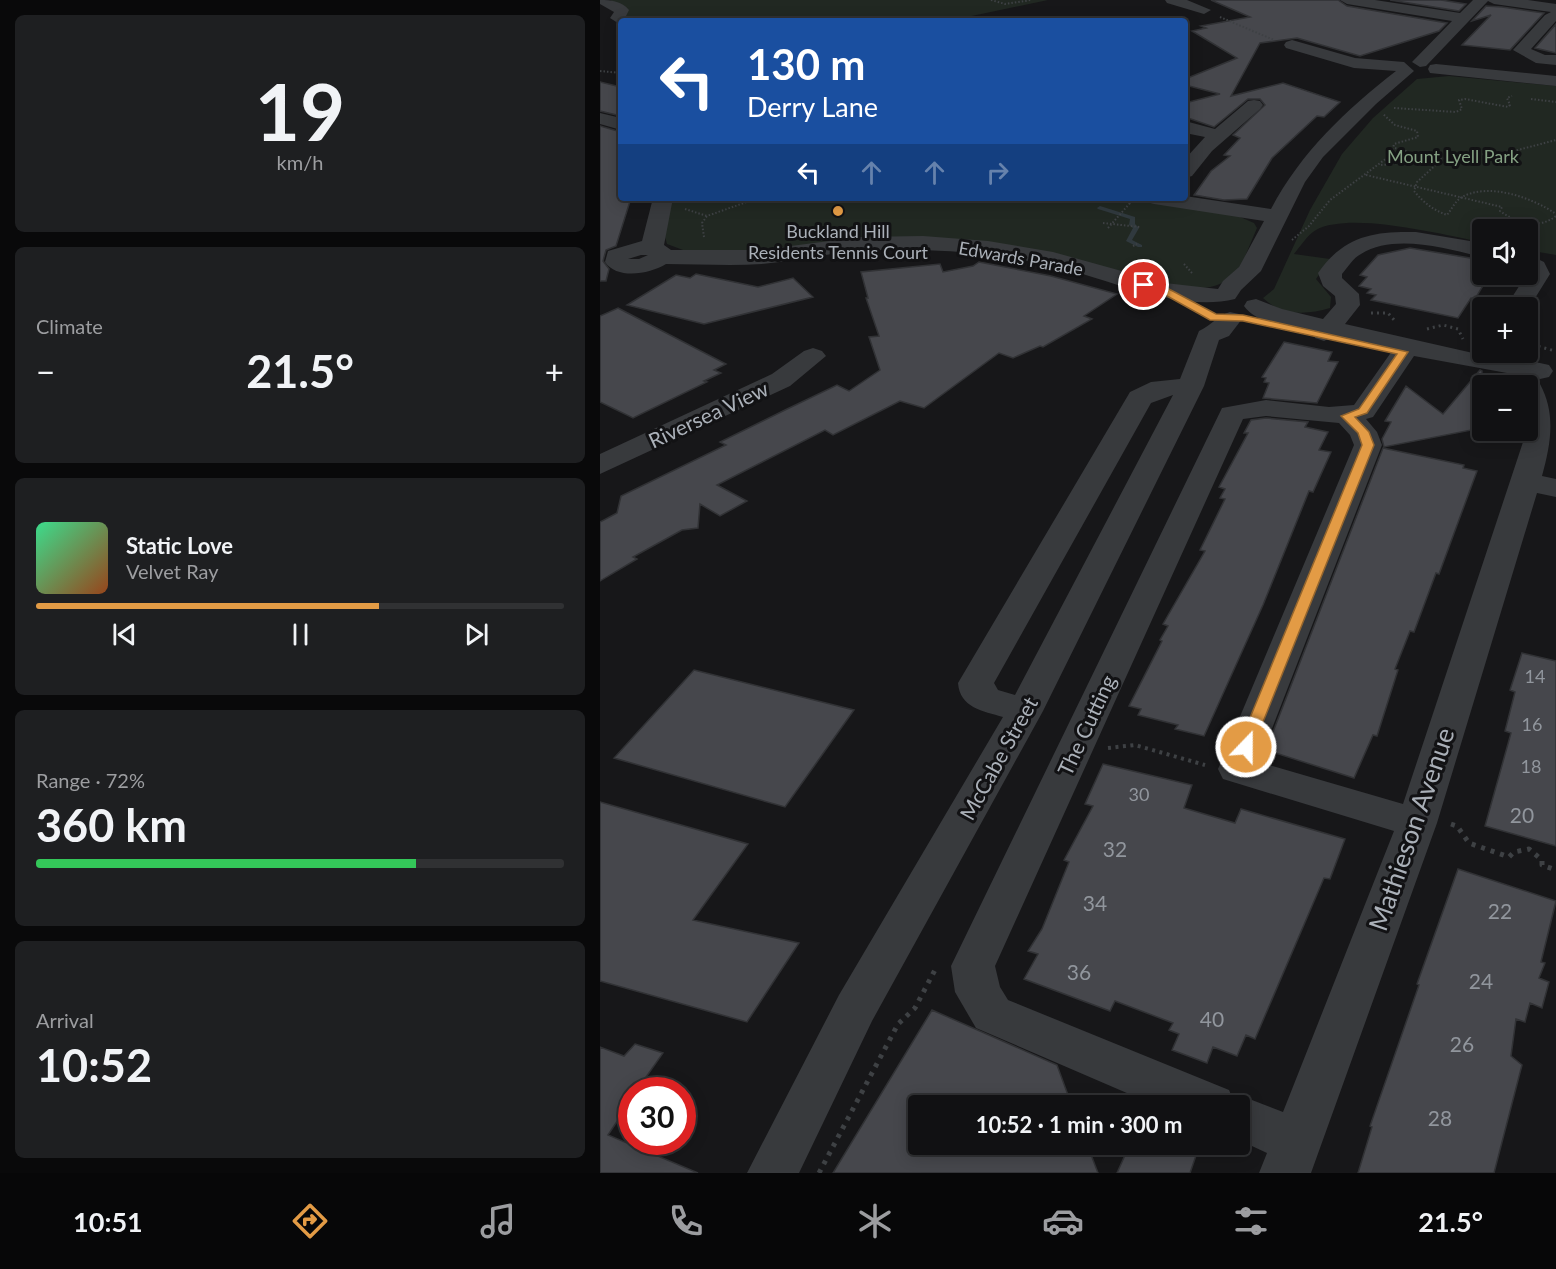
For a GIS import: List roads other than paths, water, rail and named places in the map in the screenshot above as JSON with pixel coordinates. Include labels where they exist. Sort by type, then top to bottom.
[{"type":"street","points":[[603,0],[622,10],[618,18]]},
{"type":"street","points":[[1172,0],[1204,10]]},
{"type":"street","points":[[1347,0],[1461,18]]},
{"type":"street","name":"McCabe Street","points":[[773,1173],[855,1009],[1025,711],[1191,386],[1226,310],[1277,216],[1316,153],[1370,100],[1415,67],[1481,0]]},
{"type":"street","points":[[1494,0],[1556,8]]},
{"type":"street","points":[[1549,60],[1521,50],[1521,48],[1550,18],[1556,15]]},
{"type":"street","points":[[1292,45],[1349,62],[1556,81]]},
{"type":"street","points":[[1527,78],[1549,60]]},
{"type":"street","points":[[1188,169],[1218,135],[1254,105]]},
{"type":"street","points":[[600,118],[618,123]]},
{"type":"street","points":[[1188,128],[1218,135]]},
{"type":"street","points":[[657,253],[663,201]]},
{"type":"street","points":[[1156,201],[1277,216]]},
{"type":"street","points":[[1327,330],[1345,310],[1349,300],[1330,281],[1330,273],[1352,250],[1379,241],[1418,240],[1472,248]]},
{"type":"street","name":"Edwards Parade","points":[[600,282],[615,259],[649,264],[657,253],[760,257],[860,244],[923,243],[987,248],[1053,260],[1164,290],[1226,310],[1327,330],[1406,349],[1541,387]]},
{"type":"street","points":[[1406,349],[1363,411],[1347,416],[1363,432],[1368,445],[1237,769],[1437,824]]},
{"type":"street","name":"Riversea View","points":[[608,453],[781,380],[813,356]]},
{"type":"street","points":[[1025,711],[986,699],[977,692],[976,684],[1140,398],[1160,388],[1191,386]]},
{"type":"street","name":"Mathieson Avenue","points":[[1291,1157],[1437,824],[1541,484],[1541,387]]},
{"type":"street","name":"The Cutting","points":[[1186,1095],[992,1014],[978,992],[973,966],[1232,414],[1249,408],[1270,406],[1332,417],[1347,416]]},
{"type":"street","points":[[1250,1125],[1291,1157]]},
{"type":"waterway","points":[[1100,208],[1133,218],[1132,225],[1136,228],[1129,241],[1140,246]]},
{"type":"place","name":"Buckland Hill Residents Tennis Court","points":[[838,211]]},
{"type":"park label","name":"Mount Lyell Park","points":[[1453,156]]}]
